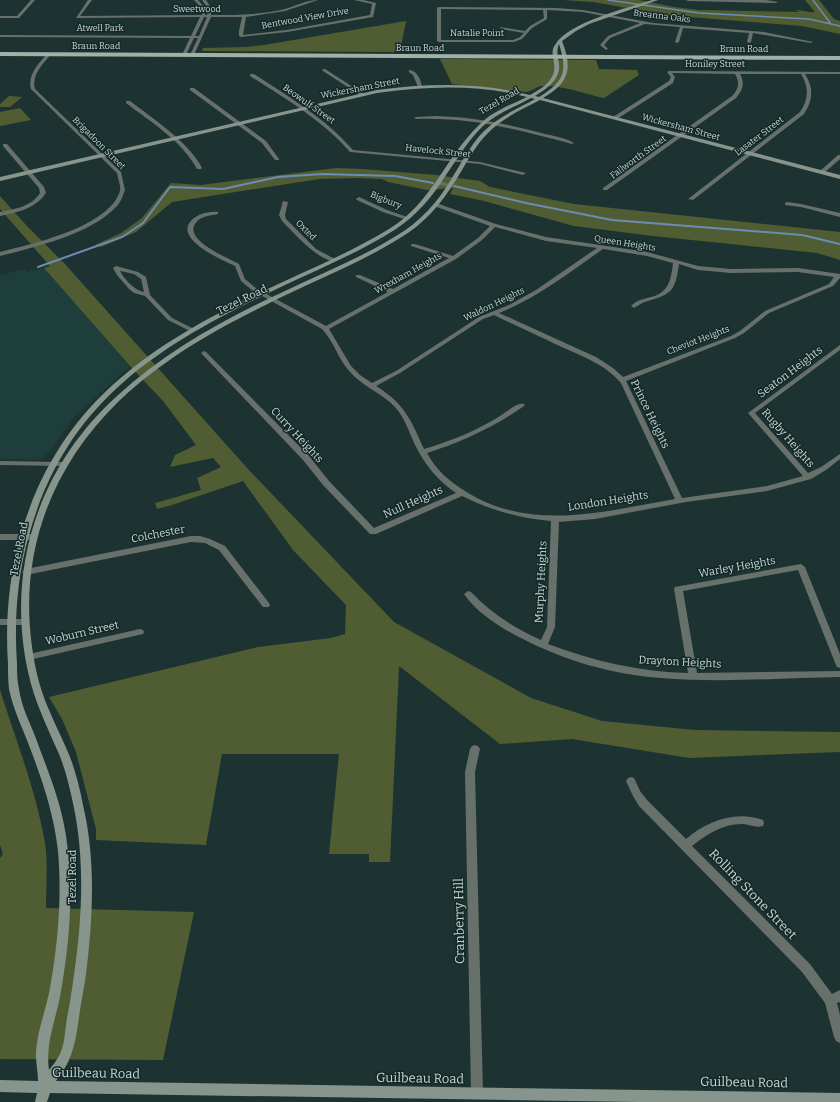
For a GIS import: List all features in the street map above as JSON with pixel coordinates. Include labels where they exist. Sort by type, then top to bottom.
[{"type":"main road","points":[[560,42],[568,33],[581,26],[656,0]]},
{"type":"main road","name":"Tezel Road","points":[[31,492],[77,424],[112,387],[164,347],[224,312],[333,260],[408,218],[423,203],[438,183],[464,143],[485,121],[531,96],[553,80],[557,70],[555,48],[560,42],[566,57],[567,66],[564,78],[550,92],[540,99],[505,116],[495,123],[473,146],[450,185],[436,205],[410,229],[368,253],[272,299],[204,334],[137,380],[109,406],[90,428],[64,464],[42,507],[32,537],[26,572],[23,602],[24,622],[35,684],[43,707],[58,738],[73,779],[84,823],[86,921],[80,980],[66,1053],[45,1087],[41,1102]]},
{"type":"main road","name":"Braun Road","points":[[0,54],[840,58]]},
{"type":"main road","name":"Wickersham Street","points":[[0,179],[362,94],[420,86],[488,88],[531,96],[840,177]]},
{"type":"main road","name":"Tezel Road","points":[[3,620],[11,677],[28,731],[51,788],[56,807],[63,860],[63,909],[60,954],[55,994],[42,1053],[45,1087]]},
{"type":"main road","name":"Guilbeau Road","points":[[0,1086],[477,1093],[623,1099],[840,1099]]},
{"type":"street","points":[[0,17],[18,17],[33,0]]},
{"type":"street","name":"Sweetwood","points":[[90,0],[77,17],[244,16],[285,10],[316,0]]},
{"type":"street","points":[[184,55],[203,17],[204,9],[196,0]]},
{"type":"street","points":[[192,55],[209,17],[210,9],[204,0]]},
{"type":"street","name":"Bentwood View Drive","points":[[244,16],[244,21],[240,32],[241,36],[287,31],[372,16],[374,4],[356,0]]},
{"type":"street","points":[[688,0],[776,2]]},
{"type":"street","name":"Breanna Oaks","points":[[439,41],[439,8],[545,9],[583,11],[610,15],[644,23],[775,34],[812,42]]},
{"type":"street","name":"Natalie Point","points":[[439,41],[507,42],[518,39],[546,18],[545,9]]},
{"type":"street","points":[[606,49],[602,45],[609,37],[644,23]]},
{"type":"street","points":[[677,42],[682,26]]},
{"type":"street","points":[[501,28],[526,32]]},
{"type":"street","points":[[749,42],[751,32]]},
{"type":"street","name":"Atwell Park","points":[[0,36],[200,37]]},
{"type":"street","name":"Brigadoon Street","points":[[0,254],[64,236],[88,225],[111,209],[122,195],[124,183],[119,173],[33,89],[31,83],[33,77],[49,54]]},
{"type":"street","points":[[324,70],[362,94]]},
{"type":"street","points":[[411,71],[415,74],[420,86]]},
{"type":"street","name":"Honiley Street","points":[[615,118],[668,85],[673,79],[669,72],[840,73]]},
{"type":"street","name":"Fallworth Street","points":[[605,189],[738,94],[742,85],[737,72]]},
{"type":"street","name":"Lasater Street","points":[[691,198],[797,117],[807,107],[810,100],[810,87],[802,73]]},
{"type":"street","name":"Beowulf Street","points":[[252,75],[338,134],[352,151]]},
{"type":"street","points":[[192,89],[239,122],[264,142],[277,159]]},
{"type":"street","points":[[128,102],[194,158],[199,168]]},
{"type":"street","points":[[416,118],[457,116],[495,123],[572,143]]},
{"type":"street","points":[[0,214],[30,205],[41,197],[43,193],[42,188],[5,145]]},
{"type":"street","name":"Havelock Street","points":[[352,151],[486,164],[523,173]]},
{"type":"street","points":[[822,172],[840,156]]},
{"type":"street","points":[[438,183],[450,185]]},
{"type":"street","name":"Bigbury","points":[[359,198],[385,211],[408,218]]},
{"type":"street","name":"Oxted","points":[[285,202],[282,215],[284,220],[314,250],[333,260]]},
{"type":"street","points":[[788,204],[807,206],[840,215]]},
{"type":"street","name":"Queen Heights","points":[[436,205],[494,225],[546,239],[647,254],[676,262],[720,270],[798,270],[839,276]]},
{"type":"street","points":[[216,213],[205,214],[195,220],[191,225],[190,234],[212,254],[237,266],[246,284],[325,329]]},
{"type":"street","name":"Wrexham Heights","points":[[325,329],[454,258],[480,239],[494,225]]},
{"type":"street","points":[[413,245],[454,258]]},
{"type":"street","name":"Waldon Heights","points":[[373,386],[398,372],[481,318],[524,300],[601,248]]},
{"type":"street","points":[[634,306],[642,301],[662,295],[670,290],[676,262]]},
{"type":"street","points":[[147,295],[144,278],[136,273],[116,268],[118,274],[131,288],[136,292],[147,295],[170,319],[192,330]]},
{"type":"street","points":[[358,276],[394,292]]},
{"type":"street","name":"Cheviot Heights","points":[[622,380],[738,335],[767,312],[831,285],[839,276]]},
{"type":"street","name":"Prince Heights","points":[[494,313],[587,356],[612,371],[622,380],[680,501]]},
{"type":"street","name":"London Heights","points":[[325,329],[343,360],[353,371],[390,398],[405,415],[422,452],[430,466],[437,474],[462,493],[480,502],[507,511],[556,519],[600,516],[680,501],[772,489],[808,478],[825,468],[840,456]]},
{"type":"street","name":"Seaton Heights","points":[[751,414],[840,347]]},
{"type":"street","name":"Curry Heights","points":[[204,354],[306,458],[326,483],[373,532]]},
{"type":"street","points":[[422,452],[475,433],[498,421],[522,405]]},
{"type":"street","name":"Rugby Heights","points":[[751,414],[808,478]]},
{"type":"street","points":[[0,463],[64,464]]},
{"type":"street","name":"Null Heights","points":[[373,532],[462,493]]},
{"type":"street","name":"Murphy Heights","points":[[543,645],[551,627],[556,519]]},
{"type":"street","points":[[0,537],[32,537]]},
{"type":"street","name":"Colchester","points":[[26,572],[200,538],[213,541],[222,548],[266,605]]},
{"type":"street","name":"Warley Heights","points":[[693,676],[678,589],[801,567],[840,665]]},
{"type":"street","name":"Drayton Heights","points":[[468,594],[480,608],[499,622],[543,645],[574,657],[602,665],[652,674],[693,676],[840,674]]},
{"type":"street","points":[[3,620],[24,622]]},
{"type":"street","name":"Woburn Street","points":[[29,657],[140,632]]},
{"type":"street","name":"Cranberry Hill","points":[[475,749],[470,772],[477,1093]]},
{"type":"street","name":"Rolling Stone Street","points":[[631,781],[636,793],[643,803],[835,998],[840,1036]]},
{"type":"street","points":[[686,845],[703,832],[726,822],[743,820],[759,823]]},
{"type":"shaded area","points":[[44,268],[130,366],[75,416],[49,452],[41,460],[0,459],[0,275],[25,269],[27,272]]},
{"type":"green space","points":[[563,0],[639,0],[698,10],[800,12],[795,10],[815,12],[805,0],[819,0],[834,19],[840,21],[840,34],[802,26],[666,15],[593,2]]},
{"type":"green space","points":[[406,21],[400,52],[202,51],[203,48],[264,45]]},
{"type":"green space","points":[[440,59],[596,60],[599,69],[637,70],[639,75],[604,98],[565,88],[550,86],[540,86],[525,92],[452,84]]},
{"type":"green space","points":[[9,96],[22,97],[10,107],[0,107],[0,104]]},
{"type":"green space","points":[[20,108],[31,120],[0,126],[0,112]]},
{"type":"green space","points":[[336,168],[436,175],[480,181],[490,187],[574,204],[840,232],[840,260],[817,253],[653,236],[574,226],[484,201],[450,194],[453,188],[427,190],[388,182],[382,179],[356,178],[319,179],[172,202],[136,232],[101,247],[95,245],[121,233],[142,218],[171,183],[201,185]]},
{"type":"green space","points":[[0,196],[64,263],[248,469],[394,622],[531,698],[602,721],[695,730],[840,732],[840,752],[689,758],[572,739],[500,744],[399,666],[390,862],[369,862],[369,854],[329,854],[339,754],[222,754],[206,845],[96,840],[96,829],[76,752],[62,719],[49,697],[258,647],[331,638],[345,634],[346,605],[293,550],[243,481],[157,509],[155,503],[201,490],[197,478],[221,467],[213,458],[170,467],[175,455],[196,445],[163,401],[130,366],[44,268],[50,266],[0,209]]},
{"type":"green space","points":[[0,690],[31,785],[41,823],[45,843],[47,876],[46,908],[194,912],[163,1060],[0,1059],[0,858],[3,854],[0,845]]},
{"type":"waterway","points":[[608,0],[699,13],[809,19],[831,24]]},
{"type":"waterway","points":[[813,0],[831,24]]},
{"type":"waterway","points":[[831,24],[840,26]]},
{"type":"waterway","points":[[38,267],[122,237],[143,223],[170,187],[223,189],[278,177],[322,174],[395,176],[433,183]]},
{"type":"waterway","points":[[454,186],[526,203],[612,220],[802,235],[840,244]]}]
